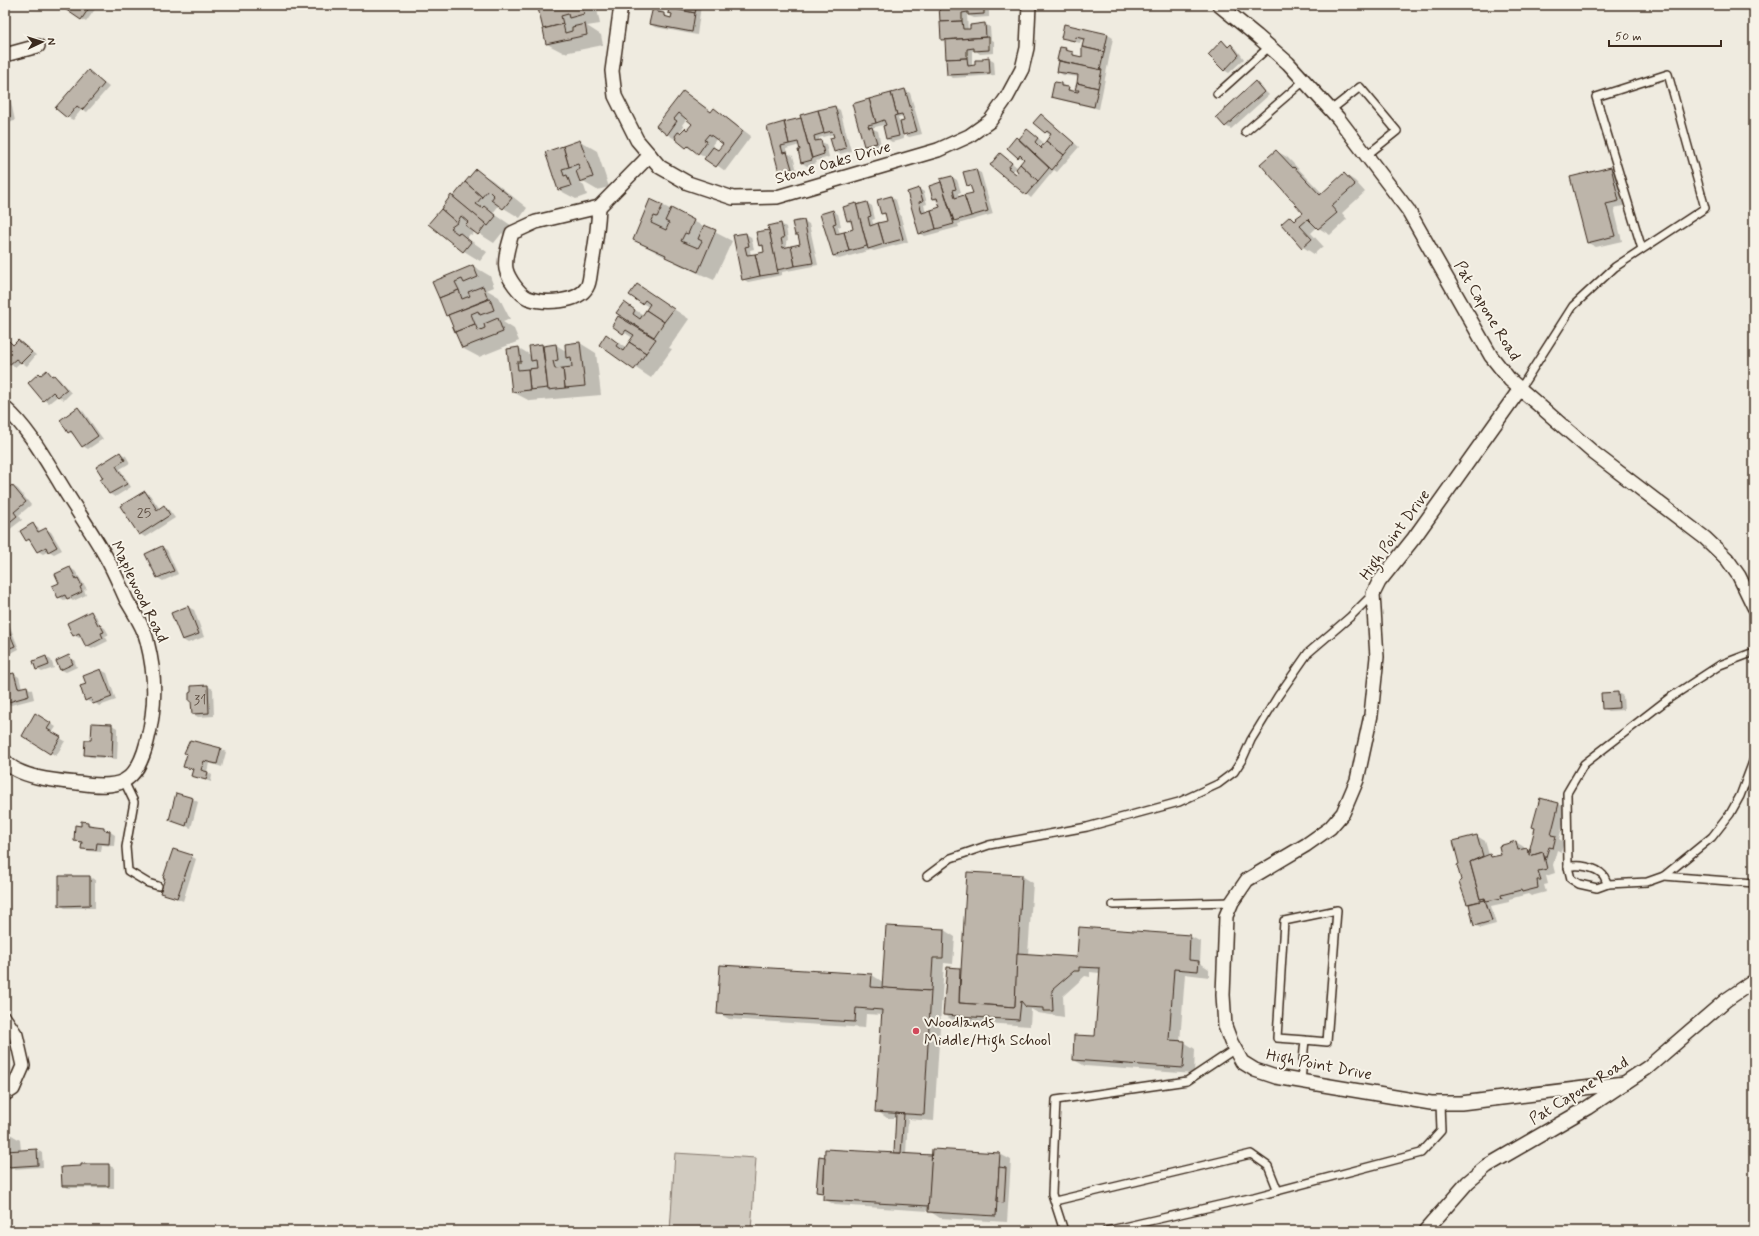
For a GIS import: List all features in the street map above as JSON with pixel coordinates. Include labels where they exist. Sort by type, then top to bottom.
[{"type":"street","name":"Stone Oaks Drive","points":[[621,5],[612,71],[616,96],[636,140],[660,167],[688,183],[732,198],[777,197],[938,150],[969,136],[990,121],[1007,97],[1022,69],[1027,48],[1028,5]]},
{"type":"street","name":"Pat Capone Road","points":[[1219,5],[1269,47],[1304,81],[1331,110],[1367,155],[1408,210],[1491,356],[1510,380],[1595,454],[1705,538],[1727,559],[1739,576],[1754,607]]},
{"type":"street","points":[[5,55],[38,46]]},
{"type":"street","points":[[599,208],[598,232],[588,286],[580,295],[573,299],[550,301],[527,298],[512,283],[506,268],[507,249],[512,233],[536,222],[599,208],[650,155]]},
{"type":"street","name":"High Point Drive","points":[[1520,389],[1414,538],[1379,582],[1373,594],[1377,657],[1371,715],[1357,780],[1343,813],[1330,828],[1312,841],[1247,880],[1232,902],[1226,916],[1223,995],[1225,1026],[1242,1062],[1256,1070],[1276,1077],[1430,1103],[1461,1103],[1625,1083]]},
{"type":"street","name":"Maplewood Road","points":[[5,408],[35,443],[106,557],[147,639],[152,660],[155,688],[150,728],[143,759],[132,776],[124,782]]},
{"type":"street","points":[[5,761],[10,767],[43,779],[94,786],[111,785],[124,782]]},
{"type":"street","name":"Pat Capone Road","points":[[1425,1231],[1468,1182],[1486,1166],[1588,1108],[1647,1068],[1726,1000],[1754,981]]},
{"type":"street","points":[[5,1019],[16,1035],[23,1066],[13,1090],[5,1094]]},
{"type":"lane","points":[[1217,94],[1269,47]]},
{"type":"lane","points":[[1520,389],[1573,306],[1615,267],[1705,208],[1668,74],[1596,97],[1642,249]]},
{"type":"lane","points":[[1245,132],[1304,81]]},
{"type":"lane","points":[[1331,110],[1360,87],[1397,130],[1367,155]]},
{"type":"lane","points":[[926,876],[951,858],[989,845],[1087,827],[1179,802],[1218,784],[1234,772],[1243,758],[1254,733],[1308,653],[1350,617],[1373,594]]},
{"type":"lane","points":[[1754,652],[1720,665],[1668,699],[1625,734],[1584,764],[1567,793],[1568,867],[1571,879],[1579,884],[1597,888],[1608,884],[1647,882],[1664,876],[1712,837],[1730,814],[1740,796],[1754,759]]},
{"type":"lane","points":[[124,782],[134,802],[126,848],[128,871],[148,883],[158,886]]},
{"type":"lane","points":[[1568,867],[1576,864],[1591,869],[1603,875],[1608,884]]},
{"type":"lane","points":[[1664,876],[1754,883]]},
{"type":"lane","points":[[1113,905],[1232,902]]},
{"type":"lane","points":[[1336,910],[1327,1042],[1305,1040],[1277,1038],[1284,921],[1336,910]]},
{"type":"lane","points":[[1301,1081],[1305,1040]]},
{"type":"lane","points":[[1064,1231],[1052,1194],[1056,1100],[1187,1081],[1235,1049]]},
{"type":"lane","points":[[1106,1231],[1278,1191],[1421,1153],[1441,1131],[1440,1103]]},
{"type":"lane","points":[[1055,1201],[1251,1154],[1268,1166],[1278,1191]]},
{"type":"shaded area","points":[[675,1153],[756,1158],[751,1231],[670,1231]]},
{"type":"building","points":[[59,5],[91,5],[81,20]]},
{"type":"building","points":[[552,5],[582,5],[584,14],[569,18],[568,14],[561,16],[563,24],[543,29],[538,8]]},
{"type":"building","points":[[670,5],[697,5],[695,13],[669,8]]},
{"type":"building","points":[[939,5],[984,5],[984,14],[968,15],[968,12],[962,13],[962,21],[940,22]]},
{"type":"building","points":[[653,7],[658,8],[657,12],[664,13],[664,16],[671,18],[672,14],[668,13],[669,8],[695,13],[692,32],[649,24]]},
{"type":"building","points":[[962,21],[963,29],[970,29],[970,25],[985,23],[986,37],[941,40],[940,22]]},
{"type":"building","points":[[563,24],[565,33],[572,31],[572,27],[585,24],[587,35],[546,44],[543,29]]},
{"type":"building","points":[[1064,24],[1108,34],[1104,52],[1082,47],[1084,39],[1076,37],[1075,41],[1061,38]]},
{"type":"building","points":[[989,37],[989,50],[974,51],[974,48],[967,49],[967,58],[946,59],[945,40]]},
{"type":"building","points":[[1222,40],[1228,47],[1231,44],[1239,55],[1224,71],[1208,55]]},
{"type":"building","points":[[1060,47],[1066,48],[1065,50],[1073,52],[1073,55],[1082,57],[1082,47],[1104,52],[1100,70],[1057,60]]},
{"type":"building","points":[[989,57],[990,73],[947,75],[946,59],[967,58],[968,66],[975,65],[975,60],[983,60],[983,58]]},
{"type":"building","points":[[1059,61],[1102,70],[1098,88],[1077,83],[1078,75],[1057,72]]},
{"type":"building","points":[[88,70],[104,84],[82,110],[77,106],[67,118],[55,108]]},
{"type":"building","points":[[1255,81],[1264,92],[1225,127],[1216,117]]},
{"type":"building","points":[[1055,82],[1061,83],[1061,86],[1069,87],[1068,90],[1078,92],[1079,90],[1075,90],[1077,83],[1098,88],[1094,107],[1051,97]]},
{"type":"building","points":[[905,89],[917,131],[903,135],[900,122],[904,121],[902,114],[897,115],[891,93]]},
{"type":"building","points":[[683,91],[711,112],[714,108],[743,131],[716,167],[704,159],[713,147],[718,150],[723,144],[709,134],[704,140],[707,141],[698,154],[688,146],[686,148],[675,139],[675,136],[678,132],[680,133],[685,128],[687,130],[692,124],[679,113],[674,119],[677,121],[667,135],[656,126]]},
{"type":"building","points":[[891,93],[897,115],[894,116],[899,136],[886,139],[883,126],[886,125],[884,120],[876,123],[869,99]]},
{"type":"building","points":[[5,94],[10,118],[5,120]]},
{"type":"building","points":[[869,99],[876,123],[868,125],[869,128],[872,127],[877,143],[864,146],[852,104]]},
{"type":"building","points":[[835,106],[846,148],[834,152],[830,138],[834,137],[832,131],[824,133],[818,110]]},
{"type":"building","points":[[818,110],[824,133],[814,136],[815,141],[821,140],[824,154],[812,158],[800,115]]},
{"type":"building","points":[[1041,114],[1074,143],[1064,155],[1046,141],[1051,134],[1047,131],[1045,133],[1033,123]]},
{"type":"building","points":[[801,118],[812,160],[801,163],[798,142],[789,144],[784,122]]},
{"type":"building","points":[[784,122],[789,144],[781,146],[783,153],[787,152],[792,169],[779,172],[767,127]]},
{"type":"building","points":[[1027,129],[1038,138],[1035,142],[1042,149],[1041,147],[1046,141],[1064,155],[1052,170],[1019,139]]},
{"type":"building","points":[[1016,137],[1049,168],[1038,181],[1020,164],[1024,159],[1020,155],[1018,158],[1007,148]]},
{"type":"building","points":[[580,140],[593,177],[580,182],[576,171],[580,169],[578,164],[569,167],[563,146]]},
{"type":"building","points":[[563,146],[569,167],[562,169],[564,176],[567,175],[571,186],[558,190],[545,152]]},
{"type":"building","points":[[1276,150],[1320,195],[1344,173],[1355,185],[1331,206],[1337,213],[1318,229],[1308,219],[1300,226],[1312,239],[1302,248],[1281,224],[1290,216],[1295,221],[1297,219],[1296,218],[1303,213],[1260,164]]},
{"type":"building","points":[[1000,153],[1012,163],[1008,168],[1016,174],[1018,172],[1016,169],[1020,164],[1038,181],[1026,195],[990,165]]},
{"type":"building","points":[[1611,167],[1619,201],[1606,204],[1615,236],[1587,243],[1570,177]]},
{"type":"building","points":[[476,169],[512,198],[503,209],[491,200],[494,196],[488,190],[482,197],[465,182]]},
{"type":"building","points":[[976,169],[988,211],[971,216],[964,195],[973,193],[970,185],[967,186],[963,172]]},
{"type":"building","points":[[952,176],[956,189],[953,190],[955,198],[964,195],[971,216],[954,221],[940,179]]},
{"type":"building","points":[[465,182],[482,197],[476,204],[482,208],[484,206],[496,216],[488,226],[453,197]]},
{"type":"building","points":[[941,182],[954,224],[936,229],[931,210],[940,207],[937,198],[933,199],[929,186]]},
{"type":"building","points":[[919,188],[923,201],[919,202],[922,213],[931,210],[936,229],[919,234],[907,192]]},
{"type":"building","points":[[451,195],[486,224],[478,235],[465,225],[468,222],[461,216],[457,223],[441,209]]},
{"type":"building","points":[[891,196],[903,239],[884,244],[878,223],[887,221],[885,213],[881,214],[877,200]]},
{"type":"building","points":[[650,199],[663,205],[657,217],[654,216],[651,223],[666,230],[669,223],[665,221],[671,208],[694,220],[688,234],[685,233],[681,241],[698,248],[702,241],[698,239],[704,225],[716,230],[698,272],[633,240]]},
{"type":"building","points":[[867,202],[871,216],[868,217],[870,226],[878,223],[884,244],[868,249],[856,205]]},
{"type":"building","points":[[856,203],[867,246],[849,251],[844,232],[853,229],[851,220],[847,221],[843,207]]},
{"type":"building","points":[[441,209],[457,223],[450,228],[458,234],[459,232],[471,242],[463,252],[428,224]]},
{"type":"building","points":[[833,210],[836,223],[833,224],[836,234],[844,232],[849,251],[833,256],[820,214]]},
{"type":"building","points":[[804,220],[813,263],[795,266],[791,246],[800,244],[798,235],[795,235],[792,222]]},
{"type":"building","points":[[781,223],[784,238],[781,238],[783,248],[791,246],[795,266],[777,270],[768,226]]},
{"type":"building","points":[[769,230],[778,273],[760,276],[755,254],[764,252],[763,245],[759,246],[756,232]]},
{"type":"building","points":[[746,233],[749,246],[745,247],[747,255],[755,254],[760,276],[742,280],[733,235]]},
{"type":"building","points":[[473,265],[478,277],[464,283],[462,279],[455,282],[459,290],[439,298],[432,282]]},
{"type":"building","points":[[637,284],[674,309],[664,322],[646,310],[650,304],[645,300],[642,304],[629,295]]},
{"type":"building","points":[[483,286],[488,299],[446,316],[439,298],[459,290],[462,299],[470,296],[468,292]]},
{"type":"building","points":[[490,299],[494,310],[480,315],[478,311],[471,314],[475,324],[455,332],[448,315]]},
{"type":"building","points":[[624,302],[635,310],[633,314],[640,319],[646,310],[664,322],[654,337],[616,313]]},
{"type":"building","points":[[618,316],[656,339],[646,353],[629,342],[634,335],[626,330],[623,334],[612,326]]},
{"type":"building","points":[[498,318],[503,332],[462,348],[455,332],[475,324],[478,331],[485,328],[484,324]]},
{"type":"building","points":[[606,334],[618,343],[616,346],[623,351],[629,342],[646,353],[634,370],[599,345]]},
{"type":"building","points":[[5,337],[13,345],[18,340],[32,352],[21,363],[16,359],[9,365],[5,360]]},
{"type":"building","points":[[580,342],[585,386],[565,388],[563,368],[572,367],[571,357],[566,358],[565,344]]},
{"type":"building","points":[[542,344],[548,388],[530,390],[528,369],[537,368],[536,360],[531,361],[529,346]]},
{"type":"building","points":[[556,344],[558,360],[553,361],[555,369],[563,368],[565,388],[548,390],[543,346]]},
{"type":"building","points":[[519,347],[521,362],[517,362],[518,370],[528,369],[530,390],[512,392],[507,349]]},
{"type":"building","points":[[47,370],[52,376],[54,375],[67,390],[58,397],[53,392],[43,401],[28,383],[39,373],[41,375]]},
{"type":"building","points":[[78,407],[98,436],[82,447],[71,431],[68,433],[60,420]]},
{"type":"building","points":[[120,452],[125,460],[116,466],[127,484],[109,494],[100,480],[103,478],[96,467]]},
{"type":"building","points":[[12,485],[26,502],[14,512],[17,516],[5,526],[5,491]]},
{"type":"building","points":[[145,491],[157,510],[164,505],[170,515],[139,535],[120,506]]},
{"type":"building","points":[[33,523],[38,532],[46,528],[57,547],[48,552],[46,547],[37,552],[29,539],[26,541],[20,531]]},
{"type":"building","points":[[162,546],[174,571],[157,578],[145,554]]},
{"type":"building","points":[[70,567],[76,579],[78,578],[82,586],[80,587],[82,592],[67,599],[65,595],[58,598],[52,586],[59,583],[55,574]]},
{"type":"building","points":[[188,606],[199,634],[182,640],[171,613]]},
{"type":"building","points":[[91,611],[98,625],[100,624],[104,632],[101,633],[103,638],[86,647],[79,633],[73,636],[67,623]]},
{"type":"building","points":[[5,622],[15,646],[5,650]]},
{"type":"building","points":[[69,655],[73,664],[60,670],[56,661]]},
{"type":"building","points":[[46,656],[49,665],[36,670],[33,661]]},
{"type":"building","points":[[101,669],[112,697],[93,704],[91,698],[85,701],[80,686],[86,684],[83,676]]},
{"type":"building","points":[[14,673],[18,688],[27,686],[29,696],[5,703],[5,675]]},
{"type":"building","points":[[208,685],[209,713],[192,714],[191,701],[189,701],[191,686]]},
{"type":"building","points":[[1618,692],[1619,708],[1602,709],[1601,693]]},
{"type":"building","points":[[35,713],[51,723],[47,729],[61,737],[50,754],[22,736]]},
{"type":"building","points":[[92,723],[112,724],[112,757],[84,755],[85,740],[91,740]]},
{"type":"building","points":[[190,740],[221,748],[217,764],[204,761],[201,770],[208,772],[206,780],[191,776],[193,769],[183,767],[187,754],[184,753]]},
{"type":"building","points":[[176,793],[193,798],[186,826],[169,820]]},
{"type":"building","points":[[1540,798],[1559,803],[1551,835],[1556,836],[1553,848],[1549,847],[1545,860],[1543,852],[1530,856],[1530,848],[1535,828],[1532,827]]},
{"type":"building","points":[[81,821],[88,822],[88,825],[104,827],[104,830],[110,831],[109,844],[97,843],[96,850],[81,849],[82,842],[74,841],[75,825],[81,826]]},
{"type":"building","points":[[1477,835],[1483,856],[1470,862],[1480,899],[1485,898],[1485,900],[1467,904],[1459,882],[1461,880],[1457,865],[1459,864],[1453,841]]},
{"type":"building","points":[[1516,841],[1518,850],[1527,848],[1528,853],[1530,848],[1530,856],[1543,852],[1547,869],[1538,871],[1541,880],[1537,880],[1538,888],[1501,895],[1502,898],[1486,901],[1485,898],[1480,899],[1470,862],[1490,854],[1491,857],[1501,855],[1499,846]]},
{"type":"building","points":[[173,849],[192,855],[177,898],[160,893],[165,878],[163,878]]},
{"type":"building","points":[[967,872],[1022,875],[1015,1007],[959,1003]]},
{"type":"building","points":[[59,876],[90,876],[90,905],[59,906]]},
{"type":"building","points":[[1485,900],[1492,921],[1474,926],[1469,904]]},
{"type":"building","points":[[886,926],[944,929],[943,958],[933,958],[931,991],[882,988]]},
{"type":"building","points":[[1079,927],[1190,935],[1189,960],[1199,961],[1198,971],[1174,969],[1169,1040],[1185,1041],[1183,1068],[1073,1060],[1074,1035],[1095,1036],[1100,968],[1079,967],[1079,971],[1074,971],[1052,990],[1053,1011],[1043,1011],[1043,1008],[1026,1007],[1021,1001],[1019,1020],[943,1015],[947,967],[960,968],[959,1003],[1015,1007],[1017,953],[1077,957]]},
{"type":"building","points":[[720,965],[872,974],[871,987],[931,991],[924,1115],[875,1112],[882,1010],[856,1008],[855,1022],[717,1014]]},
{"type":"building","points":[[896,1113],[904,1114],[901,1153],[894,1153]]},
{"type":"building","points":[[37,1149],[38,1165],[7,1167],[6,1151]]},
{"type":"building","points":[[825,1149],[932,1155],[929,1206],[823,1200]]},
{"type":"building","points":[[932,1149],[1000,1153],[996,1216],[928,1212]]},
{"type":"building","points":[[819,1156],[825,1157],[823,1193],[816,1192]]},
{"type":"building","points":[[81,1164],[109,1164],[109,1186],[62,1186],[61,1167],[81,1166]]},
{"type":"building","points":[[999,1167],[1006,1168],[1004,1203],[997,1202]]},
{"type":"place","name":"Woodlands Middle/High School","points":[[916,1031]]}]
